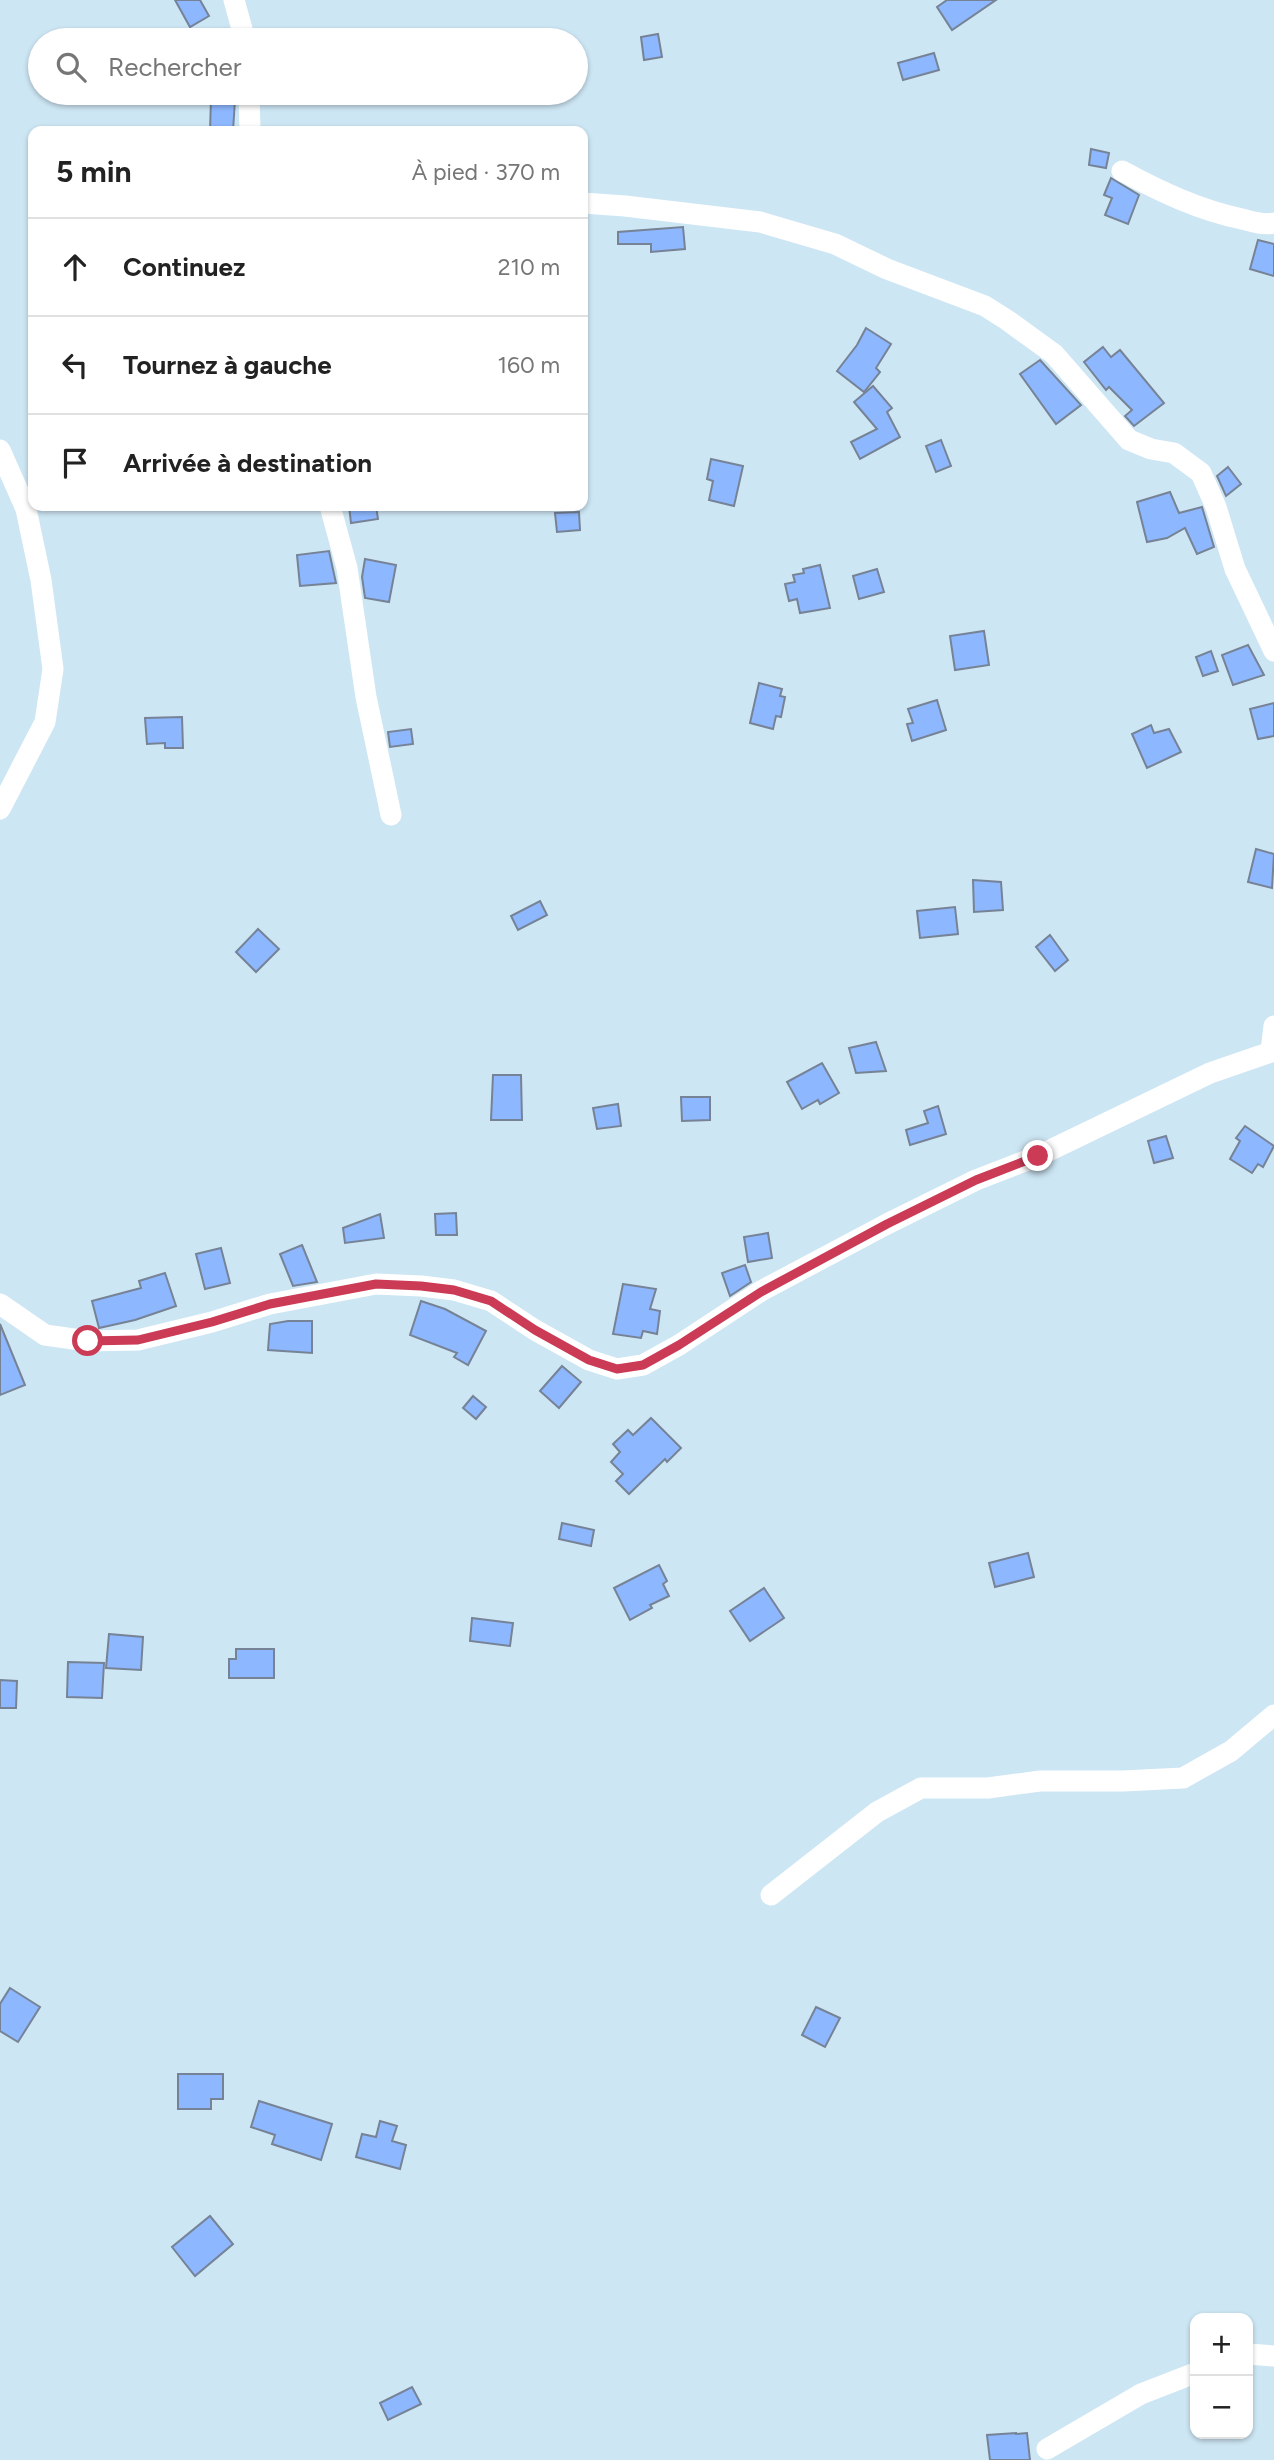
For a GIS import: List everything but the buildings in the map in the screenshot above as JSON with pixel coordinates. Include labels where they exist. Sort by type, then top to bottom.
[{"type":"street","points":[[234,0],[242,28]]},
{"type":"street","points":[[249,105],[250,126]]},
{"type":"street","points":[[1122,171],[1174,199],[1222,215],[1266,224],[1274,223]]},
{"type":"street","points":[[588,203],[760,222],[835,244],[887,269],[985,306],[1007,320],[1054,354],[1129,440],[1151,449],[1174,453],[1201,473],[1216,507],[1235,569],[1274,652]]},
{"type":"street","points":[[0,450],[26,509],[41,580],[53,669],[45,722],[0,809]]},
{"type":"street","points":[[331,511],[347,568],[366,697],[391,815]]},
{"type":"street","points":[[0,1304],[45,1335],[88,1341],[138,1340],[212,1322],[270,1304],[376,1284],[421,1286],[454,1290],[491,1301],[535,1330],[589,1360],[617,1369],[643,1365],[761,1292],[887,1224],[976,1180],[1038,1156],[1210,1073],[1272,1051],[1274,1026]]},
{"type":"street","points":[[771,1895],[877,1812],[921,1787],[988,1788],[1040,1782],[1183,1778],[1231,1751],[1274,1715]]},
{"type":"street","points":[[1253,2354],[1274,2356]]},
{"type":"street","points":[[1047,2449],[1141,2394],[1190,2375]]},
{"type":"route","points":[[88,1341],[138,1340],[212,1322],[270,1304],[376,1284],[454,1290],[491,1301],[535,1330],[589,1360],[617,1369],[643,1365],[761,1292],[887,1224],[976,1180],[1038,1156]]}]
